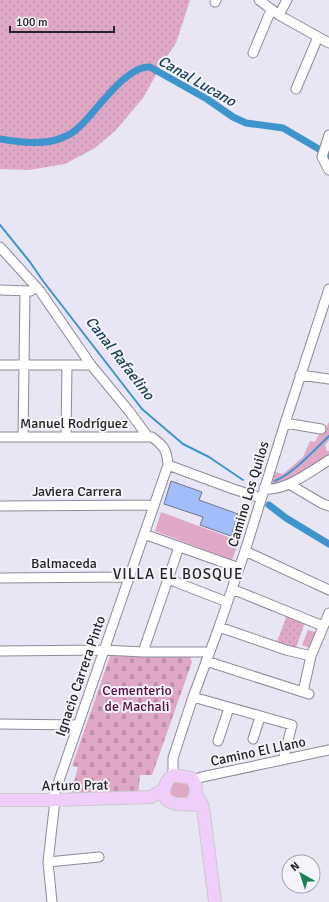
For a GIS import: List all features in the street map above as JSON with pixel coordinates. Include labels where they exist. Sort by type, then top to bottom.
[{"type":"main road","points":[[172,775],[191,778],[194,780],[196,785],[196,801],[215,902]]},
{"type":"main road","name":"Arturo Prat","points":[[0,800],[55,800],[151,797],[156,795],[166,795],[166,781],[172,775]]},
{"type":"main road","points":[[166,795],[173,803],[196,801]]},
{"type":"street","points":[[260,0],[275,12],[325,39],[296,89]]},
{"type":"street","points":[[253,53],[275,12],[287,0]]},
{"type":"street","points":[[328,139],[322,157],[329,170]]},
{"type":"street","points":[[0,247],[40,291],[91,365],[129,410],[148,437],[152,437],[162,446],[167,453],[168,465],[233,490],[261,498]]},
{"type":"street","name":"Camino Los Quilos","points":[[172,775],[174,758],[193,697],[245,551],[300,375],[326,303],[329,289]]},
{"type":"street","points":[[0,290],[25,292],[40,291]]},
{"type":"street","points":[[23,437],[25,292]]},
{"type":"street","points":[[0,365],[91,365]]},
{"type":"street","points":[[66,437],[67,365]]},
{"type":"street","points":[[300,375],[329,379]]},
{"type":"street","points":[[285,423],[321,429]]},
{"type":"street","name":"Manuel Rodríguez","points":[[0,436],[148,437]]},
{"type":"street","points":[[264,488],[269,490],[289,484],[329,460]]},
{"type":"street","name":"Ignacio Carrera Pinto","points":[[52,902],[48,862],[55,800],[54,795],[128,577],[168,465]]},
{"type":"street","points":[[289,484],[321,503],[329,506]]},
{"type":"street","name":"Javiera Carrera","points":[[0,506],[154,505]]},
{"type":"street","points":[[144,534],[239,568]]},
{"type":"street","points":[[143,652],[179,547]]},
{"type":"street","points":[[245,551],[329,590]]},
{"type":"street","name":"Balmaceda","points":[[0,578],[128,577]]},
{"type":"street","points":[[168,579],[227,602]]},
{"type":"street","points":[[232,589],[324,626]]},
{"type":"street","points":[[0,651],[103,650],[208,656],[306,693],[311,656],[329,613]]},
{"type":"street","points":[[219,627],[286,650],[311,656]]},
{"type":"street","points":[[193,697],[292,726],[283,760]]},
{"type":"street","points":[[218,741],[229,708]]},
{"type":"street","points":[[252,739],[260,716]]},
{"type":"street","points":[[0,724],[77,725]]},
{"type":"street","name":"Camino El Llano","points":[[194,780],[329,750]]},
{"type":"street","points":[[48,862],[99,857]]},
{"type":"green space","points":[[0,0],[190,0],[176,43],[162,64],[143,98],[116,130],[95,148],[65,164],[29,170],[0,169]]},
{"type":"green space","points":[[329,422],[329,440],[325,445],[327,451],[329,451],[329,457],[279,484],[269,485],[275,472],[283,474],[303,457],[310,441],[315,442],[323,427],[326,428]]},
{"type":"green space","points":[[161,512],[239,541],[232,560],[155,531]]},
{"type":"green space","points":[[287,615],[305,622],[296,648],[277,642]]},
{"type":"green space","points":[[308,630],[318,633],[312,649],[302,645]]},
{"type":"green space","name":"Cementerio de Machali","points":[[110,656],[190,657],[192,662],[152,775],[140,775],[138,796],[71,793],[78,767],[72,766]]},
{"type":"green space","points":[[173,780],[183,781],[191,787],[190,793],[183,800],[172,797],[170,793]]},
{"type":"building","points":[[171,481],[202,492],[199,500],[238,514],[231,536],[200,525],[203,517],[164,504]]},
{"type":"waterway","name":"Canal Lucano","points":[[0,139],[24,142],[49,142],[66,136],[79,127],[121,81],[131,73],[141,68],[150,67],[207,99],[233,117],[246,123],[283,128],[329,155]]},
{"type":"waterway","name":"Canal Rafaelino","points":[[0,225],[142,409],[183,444],[209,457],[243,480]]},
{"type":"waterway","points":[[275,481],[297,467],[329,436]]},
{"type":"waterway","name":"Canal Rafaelino","points":[[269,505],[286,518],[329,544]]},
{"type":"district","name":"VILLA EL BOSQUE","points":[[178,574]]}]
